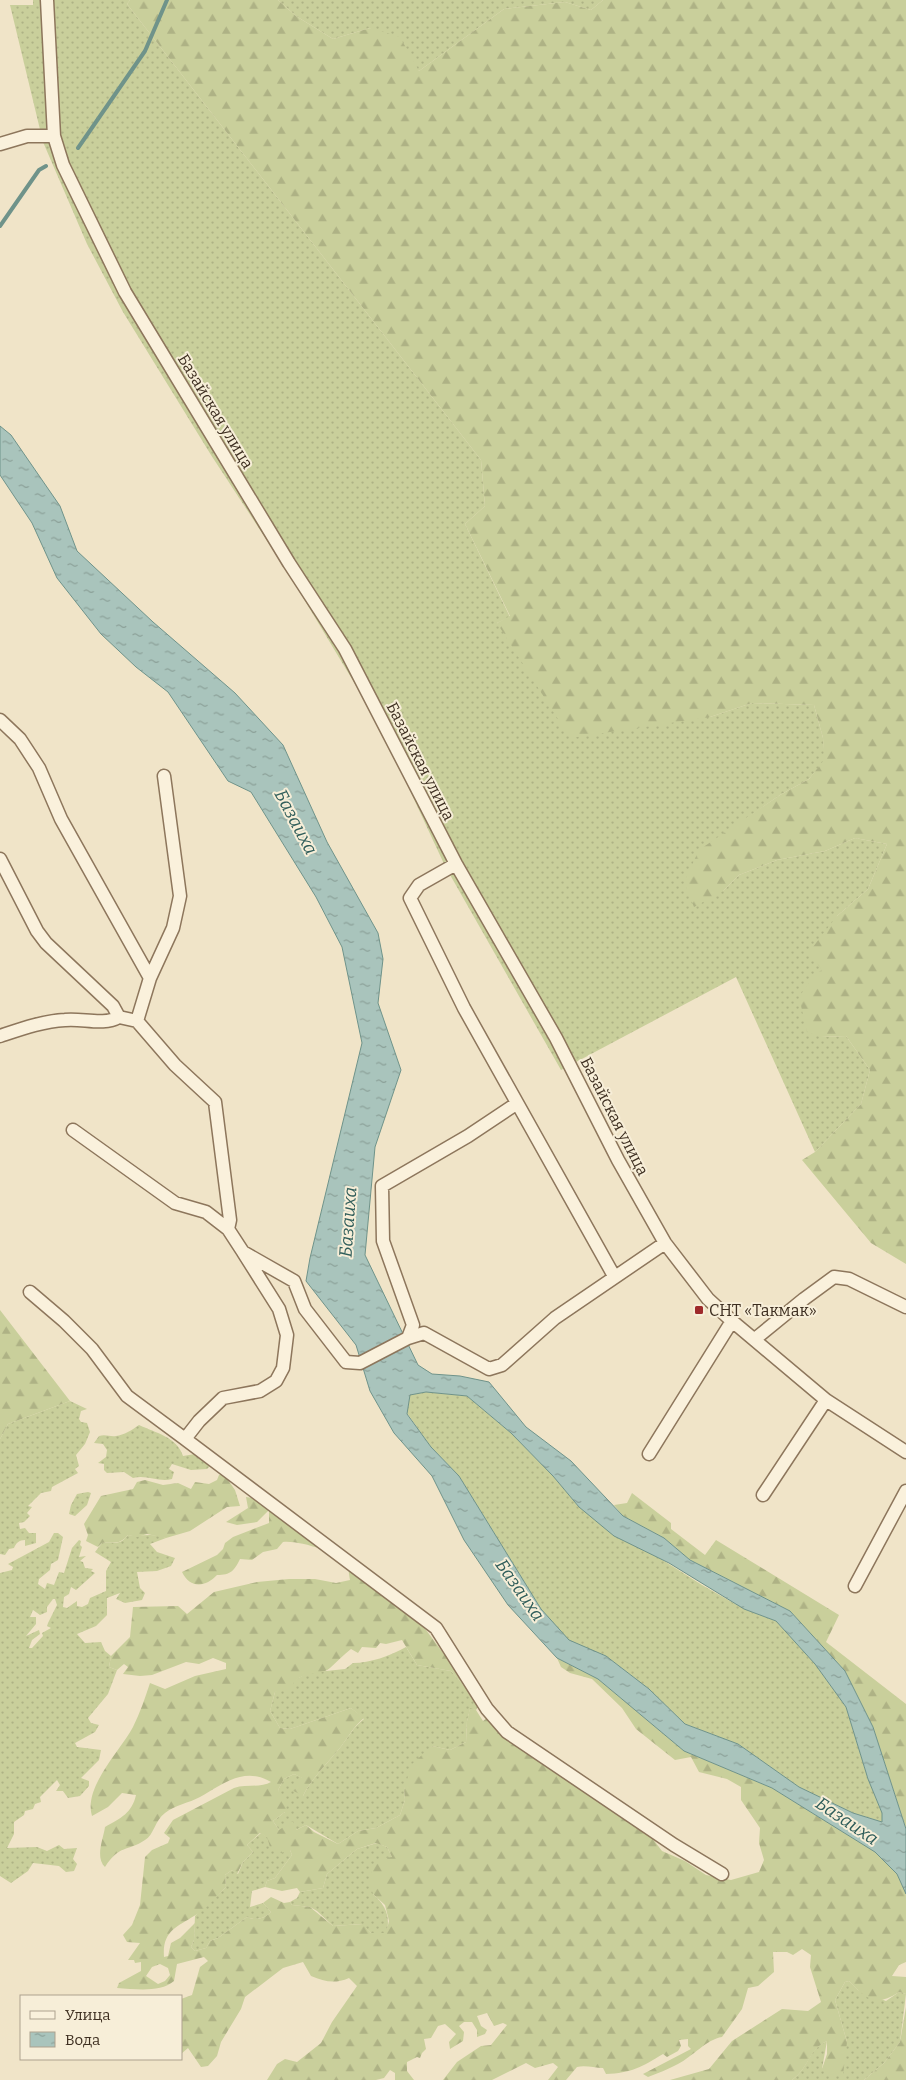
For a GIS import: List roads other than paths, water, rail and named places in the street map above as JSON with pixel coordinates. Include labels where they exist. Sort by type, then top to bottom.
[{"type":"street","name":"Базайская улица","points":[[47,0],[54,136],[63,165],[125,292],[289,563],[345,649],[456,864],[563,1052],[618,1160],[665,1243],[708,1299],[732,1321],[826,1400],[906,1452]]},
{"type":"street","points":[[0,144],[27,136],[54,136]]},
{"type":"street","points":[[0,720],[20,739],[39,768],[61,819],[150,978]]},
{"type":"street","points":[[137,1021],[150,978],[173,928],[180,896],[164,776]]},
{"type":"street","points":[[0,859],[46,943],[113,1006],[119,1016],[137,1021],[175,1065],[216,1102],[230,1220],[228,1229]]},
{"type":"street","points":[[456,864],[418,885],[410,898],[464,1008],[516,1104],[614,1276]]},
{"type":"street","points":[[0,1036],[33,1025],[65,1020],[110,1022],[119,1016]]},
{"type":"street","points":[[408,1338],[413,1326],[383,1241],[382,1186],[468,1136],[516,1104]]},
{"type":"street","points":[[73,1130],[175,1203],[206,1212],[228,1229],[278,1309],[287,1335],[283,1368],[276,1381],[260,1391],[223,1398],[199,1421],[185,1439]]},
{"type":"street","points":[[243,1252],[294,1281],[305,1309],[346,1362],[360,1364],[408,1338],[424,1333],[489,1369],[502,1365],[555,1318],[665,1243]]},
{"type":"street","points":[[755,1339],[834,1277],[849,1279],[906,1307]]},
{"type":"street","points":[[30,1292],[64,1321],[92,1349],[127,1396],[436,1628],[486,1709],[507,1732],[674,1845],[722,1874]]},
{"type":"street","points":[[649,1454],[732,1321]]},
{"type":"street","points":[[763,1495],[826,1400]]},
{"type":"street","points":[[855,1586],[906,1491]]},
{"type":"water","name":"Базаиха","points":[[0,426],[11,435],[60,506],[77,551],[153,622],[235,693],[283,745],[327,842],[378,933],[383,959],[378,1003],[401,1070],[375,1147],[365,1255],[418,1365],[432,1374],[460,1376],[489,1382],[526,1427],[571,1461],[623,1516],[664,1538],[690,1560],[790,1611],[845,1671],[873,1727],[906,1829],[906,1894],[897,1874],[875,1852],[772,1788],[684,1751],[598,1679],[557,1658],[508,1605],[464,1540],[432,1476],[394,1433],[370,1391],[356,1345],[306,1281],[362,1043],[342,947],[316,897],[251,792],[228,781],[168,692],[136,667],[101,634],[57,578],[32,523],[0,475]],"holes":[[[426,1392],[467,1396],[511,1433],[553,1476],[579,1507],[614,1536],[669,1563],[744,1609],[776,1621],[815,1664],[846,1707],[868,1779],[882,1813],[882,1822],[853,1813],[799,1787],[738,1744],[685,1724],[649,1689],[606,1656],[569,1640],[541,1609],[459,1476],[431,1447],[407,1414],[410,1395]]]},
{"type":"waterway","points":[[78,148],[145,51],[167,0]]},
{"type":"waterway","points":[[0,226],[39,170],[46,166]]},
{"type":"place","name":"СНТ «Такмак»","points":[[699,1310]]}]
